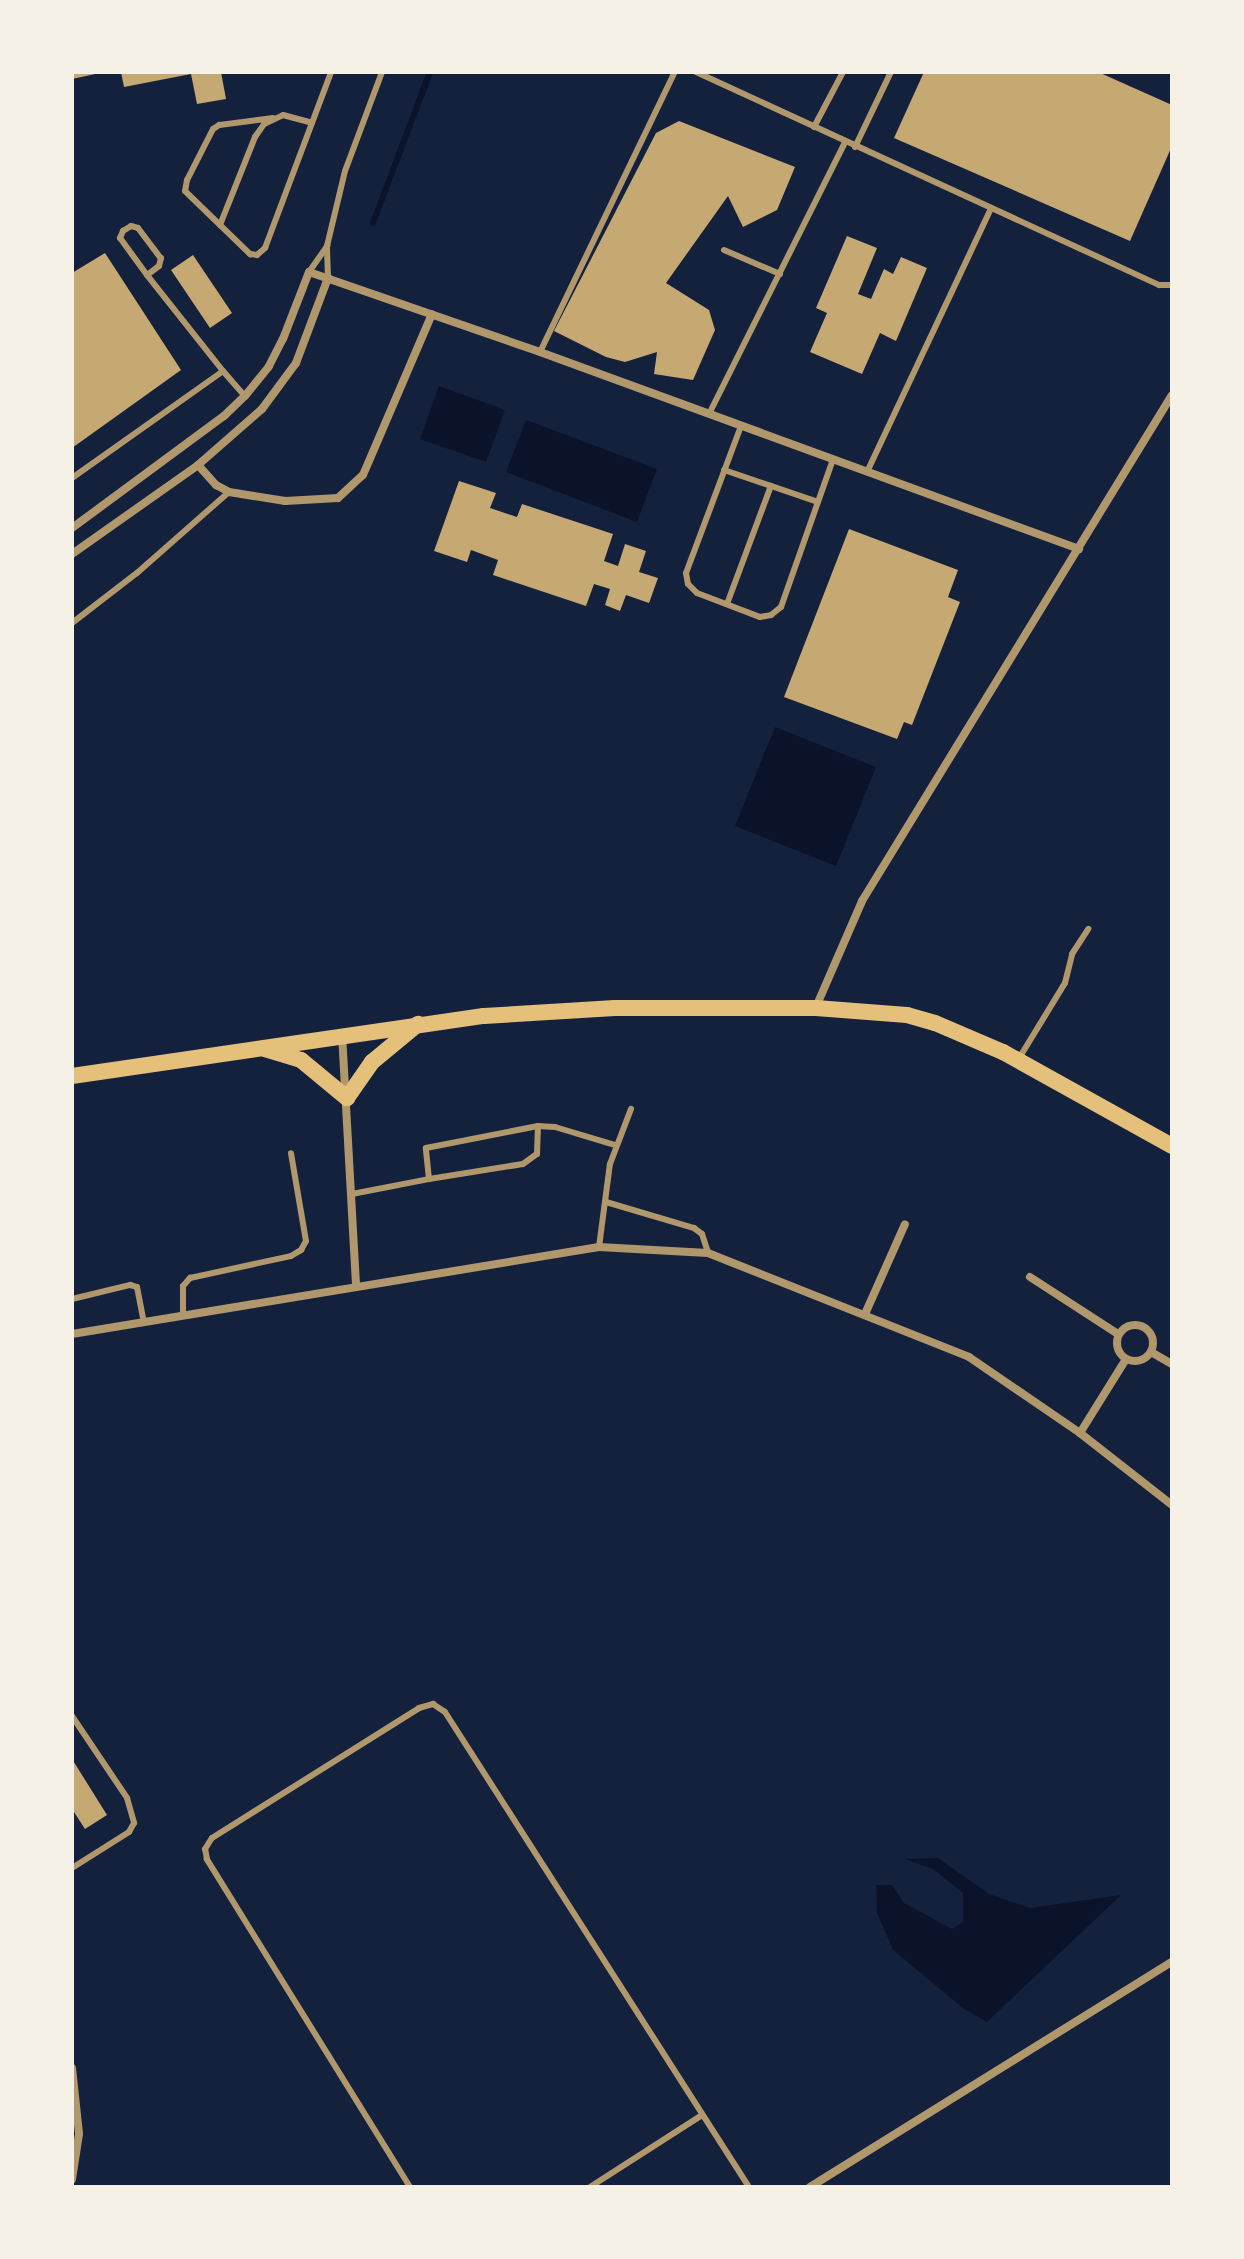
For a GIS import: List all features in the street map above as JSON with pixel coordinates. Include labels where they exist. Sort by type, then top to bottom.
[{"type":"main road","points":[[72,1076],[420,1023],[615,1008],[816,1008],[907,1015],[935,1023],[1018,1060],[1172,1146]]},
{"type":"main road","points":[[259,1047],[301,1060],[347,1098],[372,1062],[420,1023]]},
{"type":"street","points":[[72,528],[224,416],[245,396],[269,366],[283,339],[309,272],[540,352],[1079,549]]},
{"type":"street","points":[[72,554],[198,465],[262,409],[296,363],[328,278]]},
{"type":"street","points":[[198,465],[216,485],[229,492],[285,501],[338,498],[363,475],[432,314]]},
{"type":"street","points":[[816,1008],[862,901],[1172,395]]},
{"type":"street","points":[[342,1034],[356,1285]]},
{"type":"street","points":[[865,1314],[905,1224]]},
{"type":"street","points":[[72,1334],[599,1247],[708,1253],[969,1357],[1080,1433],[1172,1505]]},
{"type":"street","points":[[1030,1277],[1118,1334]]},
{"type":"street","points":[[1129,1325],[1143,1327],[1152,1338],[1151,1352],[1140,1361],[1126,1359],[1117,1348],[1118,1334],[1129,1325]]},
{"type":"street","points":[[1151,1352],[1172,1364]]},
{"type":"street","points":[[1080,1433],[1126,1359]]},
{"type":"street","points":[[810,2187],[1172,1962]]},
{"type":"street","points":[[72,2068],[79,2134],[72,2179]]},
{"type":"lane","points":[[312,123],[283,115],[219,125],[213,129],[187,180],[185,191],[250,254],[257,255],[265,248],[312,123],[331,72]]},
{"type":"lane","points":[[328,278],[327,246],[345,171],[382,72]]},
{"type":"lane","points":[[540,352],[675,72]]},
{"type":"lane","points":[[696,72],[1159,285],[1172,285]]},
{"type":"lane","points":[[814,127],[843,72]]},
{"type":"lane","points":[[855,147],[891,72]]},
{"type":"lane","points":[[220,225],[255,137],[273,118]]},
{"type":"lane","points":[[708,414],[845,142]]},
{"type":"lane","points":[[867,472],[991,208]]},
{"type":"lane","points":[[147,275],[159,266],[161,258],[138,228],[131,226],[123,231],[120,238],[147,275],[245,396]]},
{"type":"lane","points":[[309,272],[327,246]]},
{"type":"lane","points":[[724,250],[780,274]]},
{"type":"lane","points":[[72,478],[223,371]]},
{"type":"lane","points":[[741,426],[686,573],[688,584],[697,593],[760,617],[771,615],[781,607],[833,459]]},
{"type":"lane","points":[[724,470],[818,502]]},
{"type":"lane","points":[[727,604],[771,486]]},
{"type":"lane","points":[[72,623],[137,573],[229,492]]},
{"type":"lane","points":[[1018,1060],[1065,983],[1072,954],[1088,929]]},
{"type":"lane","points":[[599,1247],[615,1145],[631,1109]]},
{"type":"lane","points":[[429,1179],[426,1148],[538,1126],[555,1127],[615,1145]]},
{"type":"lane","points":[[352,1194],[523,1164],[537,1154],[538,1126]]},
{"type":"lane","points":[[183,1315],[183,1286],[190,1278],[291,1256],[301,1250],[306,1241],[291,1153]]},
{"type":"lane","points":[[606,1202],[694,1228],[702,1234],[708,1253]]},
{"type":"lane","points":[[72,1299],[130,1285],[137,1287],[144,1322]]},
{"type":"lane","points":[[410,2187],[207,1859],[205,1849],[212,1838],[419,1708],[433,1704],[445,1712],[749,2187]]},
{"type":"lane","points":[[72,1716],[127,1798],[134,1823],[129,1832],[72,1868]]},
{"type":"lane","points":[[590,2187],[702,2115]]},
{"type":"water","points":[[439,386],[505,410],[486,462],[420,439]]},
{"type":"water","points":[[526,420],[657,469],[637,522],[506,472]]},
{"type":"water","points":[[775,727],[876,767],[836,866],[735,826]]},
{"type":"water","points":[[938,1858],[989,1894],[1030,1908],[1121,1895],[987,2022],[964,2009],[893,1950],[877,1913],[876,1885],[892,1885],[904,1903],[952,1929],[963,1922],[963,1893],[933,1869],[905,1859]]},
{"type":"building","points":[[72,72],[100,72],[100,73],[72,79]]},
{"type":"building","points":[[121,72],[221,72],[226,99],[197,104],[191,74],[124,87]]},
{"type":"building","points":[[924,72],[1098,72],[1172,105],[1172,146],[1130,241],[894,138]]},
{"type":"building","points":[[679,121],[795,167],[777,210],[743,227],[728,196],[666,283],[709,310],[715,330],[693,380],[654,374],[657,352],[625,362],[606,357],[554,331],[656,133]]},
{"type":"building","points":[[847,236],[877,248],[858,294],[871,299],[884,269],[893,274],[901,257],[927,268],[896,341],[880,333],[862,374],[810,352],[827,313],[816,308]]},
{"type":"building","points":[[105,253],[181,370],[72,448],[72,273]]},
{"type":"building","points":[[193,255],[232,313],[210,328],[171,270]]},
{"type":"building","points":[[459,481],[496,493],[490,508],[517,517],[522,504],[613,534],[604,561],[618,566],[625,544],[646,551],[639,572],[658,578],[649,603],[626,595],[620,611],[605,605],[610,589],[594,584],[586,606],[493,575],[498,560],[471,550],[467,562],[434,551]]},
{"type":"building","points":[[849,529],[958,570],[948,597],[960,602],[912,725],[904,722],[897,739],[784,697]]},
{"type":"building","points":[[72,1759],[107,1815],[85,1829],[72,1809]]},
{"type":"waterway","points":[[373,223],[430,72]]}]
